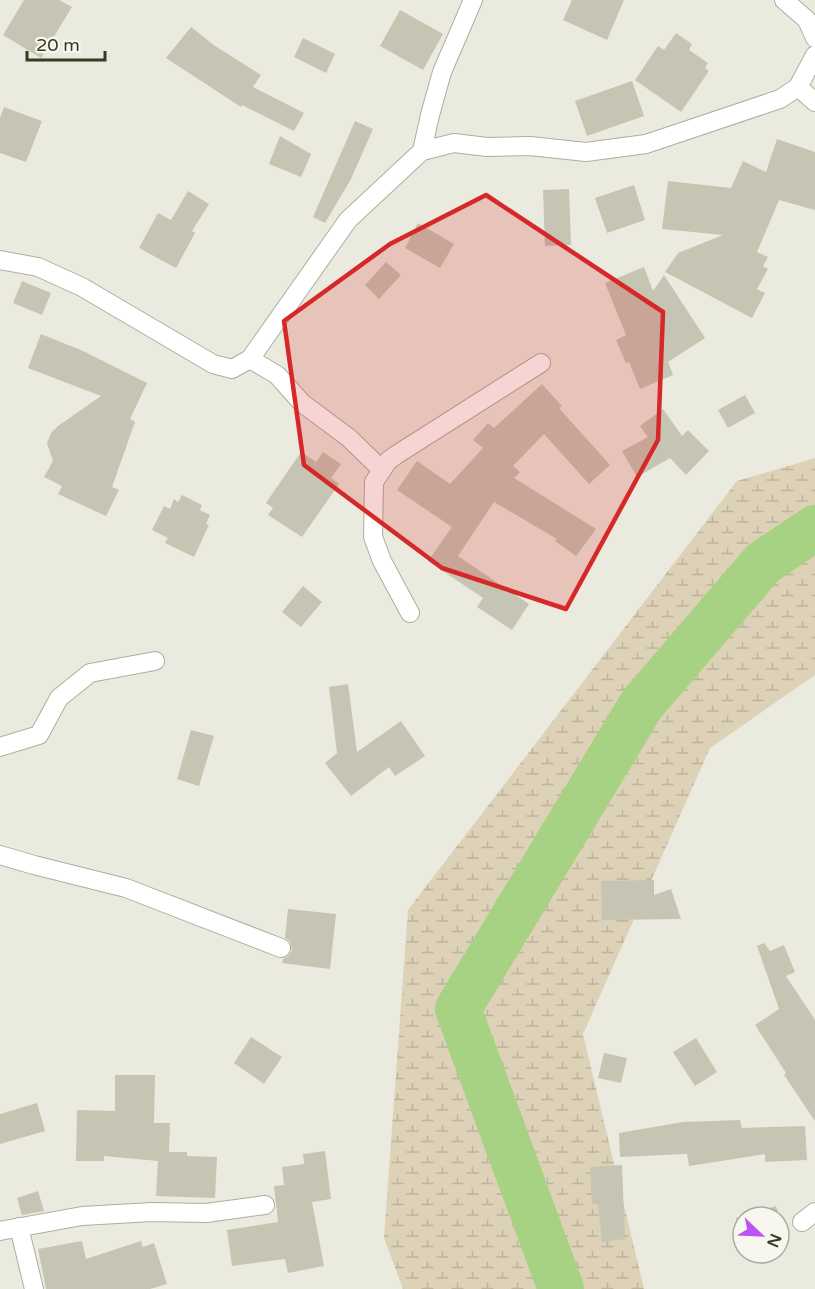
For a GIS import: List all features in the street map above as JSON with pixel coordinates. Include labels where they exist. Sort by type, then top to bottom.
[{"type":"street","points":[[422,151],[442,72],[473,0]]},
{"type":"street","points":[[784,0],[807,20],[815,38]]},
{"type":"street","points":[[0,260],[38,267],[82,287],[213,364],[232,369],[250,359],[348,220],[422,151],[454,143],[487,147],[530,146],[585,152],[645,144],[780,99],[798,87],[815,55]]},
{"type":"street","points":[[798,87],[815,102]]},
{"type":"street","points":[[250,359],[277,375],[302,403],[349,438],[382,470]]},
{"type":"street","points":[[410,613],[382,561],[373,537],[374,483],[388,461],[396,455],[541,363]]},
{"type":"street","points":[[0,747],[39,735],[59,698],[90,673],[155,662]]},
{"type":"street","points":[[0,855],[34,866],[126,888],[281,948]]},
{"type":"street","points":[[0,1231],[82,1216],[152,1212],[207,1213],[265,1204]]},
{"type":"street","points":[[20,1227],[34,1289]]},
{"type":"highlighted area","points":[[486,195],[663,312],[658,440],[566,609],[442,568],[304,465],[284,321],[390,244]]},
{"type":"green space","points":[[815,458],[815,675],[710,748],[583,1034],[644,1289],[403,1289],[384,1238],[408,910],[737,481]]},
{"type":"building","points":[[24,0],[59,0],[72,7],[41,58],[3,35]]},
{"type":"building","points":[[572,0],[624,0],[607,40],[563,20]]},
{"type":"building","points":[[400,10],[443,34],[423,70],[380,46]]},
{"type":"building","points":[[191,27],[215,46],[261,75],[253,87],[304,113],[294,131],[242,105],[241,107],[166,58]]},
{"type":"building","points":[[676,33],[692,44],[689,50],[708,63],[705,68],[709,71],[681,112],[635,80],[658,46],[664,50]]},
{"type":"building","points":[[303,38],[335,54],[326,73],[294,57]]},
{"type":"building","points":[[632,81],[644,116],[587,136],[575,101]]},
{"type":"building","points":[[4,107],[42,121],[26,162],[0,153],[0,118]]},
{"type":"building","points":[[355,121],[373,129],[351,179],[325,223],[313,217]]},
{"type":"building","points":[[280,136],[311,154],[301,177],[269,164]]},
{"type":"building","points":[[777,139],[815,152],[815,210],[779,200],[757,252],[768,257],[763,266],[768,269],[757,289],[765,293],[752,318],[665,272],[678,253],[723,235],[662,229],[668,181],[731,188],[743,161],[766,172]]},
{"type":"building","points":[[634,185],[645,220],[607,233],[595,198]]},
{"type":"building","points":[[569,189],[571,245],[545,246],[543,190]]},
{"type":"building","points":[[188,191],[209,204],[192,231],[195,233],[176,268],[139,248],[158,213],[171,220]]},
{"type":"building","points":[[418,223],[454,244],[440,268],[405,248]]},
{"type":"building","points":[[386,262],[401,275],[379,299],[365,285]]},
{"type":"building","points":[[644,267],[653,291],[664,275],[705,338],[668,362],[673,375],[640,389],[629,362],[626,363],[616,340],[626,335],[605,283]]},
{"type":"building","points":[[22,281],[51,293],[42,315],[13,303]]},
{"type":"building","points":[[41,334],[83,351],[147,383],[130,419],[135,422],[112,487],[119,490],[106,516],[58,494],[62,486],[44,477],[53,461],[47,443],[51,433],[101,396],[28,368]]},
{"type":"building","points":[[542,384],[562,406],[559,408],[610,465],[589,484],[544,434],[513,466],[520,472],[514,478],[596,529],[576,556],[555,541],[557,539],[494,502],[458,556],[529,604],[512,630],[477,607],[483,598],[428,561],[452,527],[397,490],[417,461],[450,484],[483,448],[473,440],[488,423],[494,428]]},
{"type":"building","points":[[745,395],[755,413],[728,428],[718,410]]},
{"type":"building","points":[[663,409],[682,436],[688,430],[709,451],[686,475],[670,458],[637,477],[622,451],[648,437],[640,426]]},
{"type":"building","points":[[301,452],[316,462],[323,452],[341,464],[331,478],[339,484],[302,537],[268,515],[273,508],[266,503]]},
{"type":"building","points":[[182,495],[202,505],[200,510],[210,515],[206,524],[209,525],[194,557],[165,543],[168,538],[152,530],[164,506],[170,509],[174,499],[178,502]]},
{"type":"building","points":[[303,586],[322,602],[301,627],[282,612]]},
{"type":"building","points":[[348,684],[357,752],[401,721],[425,756],[395,776],[389,767],[351,796],[325,763],[337,753],[329,687]]},
{"type":"building","points":[[191,730],[214,736],[199,786],[177,779]]},
{"type":"building","points":[[654,880],[654,895],[671,889],[681,919],[602,920],[601,881]]},
{"type":"building","points":[[288,909],[336,914],[330,969],[282,963],[292,951],[290,941],[285,938]]},
{"type":"building","points":[[764,943],[770,951],[784,945],[795,972],[786,976],[815,1020],[815,1121],[784,1075],[786,1073],[755,1025],[779,1009],[757,946]]},
{"type":"building","points":[[251,1037],[282,1057],[264,1084],[234,1063]]},
{"type":"building","points":[[696,1038],[717,1072],[695,1086],[673,1052]]},
{"type":"building","points":[[604,1053],[627,1058],[621,1083],[598,1078]]},
{"type":"building","points":[[115,1075],[155,1075],[154,1123],[170,1123],[169,1152],[187,1152],[187,1156],[217,1157],[215,1198],[156,1196],[158,1161],[104,1156],[104,1161],[76,1161],[77,1110],[115,1111]]},
{"type":"building","points":[[37,1103],[45,1131],[0,1144],[0,1114]]},
{"type":"building","points":[[740,1120],[742,1128],[805,1126],[807,1160],[765,1162],[765,1154],[689,1166],[687,1154],[620,1157],[619,1133],[683,1122]]},
{"type":"building","points":[[325,1151],[331,1199],[312,1202],[324,1266],[288,1273],[285,1259],[232,1266],[227,1230],[278,1222],[274,1186],[284,1185],[282,1167],[304,1164],[303,1154]]},
{"type":"building","points":[[622,1165],[625,1239],[602,1242],[598,1204],[592,1204],[590,1167]]},
{"type":"building","points":[[38,1191],[44,1211],[22,1215],[17,1198]]},
{"type":"building","points":[[82,1241],[86,1259],[141,1241],[143,1247],[154,1243],[167,1284],[150,1289],[46,1289],[38,1249]]},
{"type":"waterway","points":[[561,1289],[458,1009],[642,704],[763,563],[815,528]]}]
